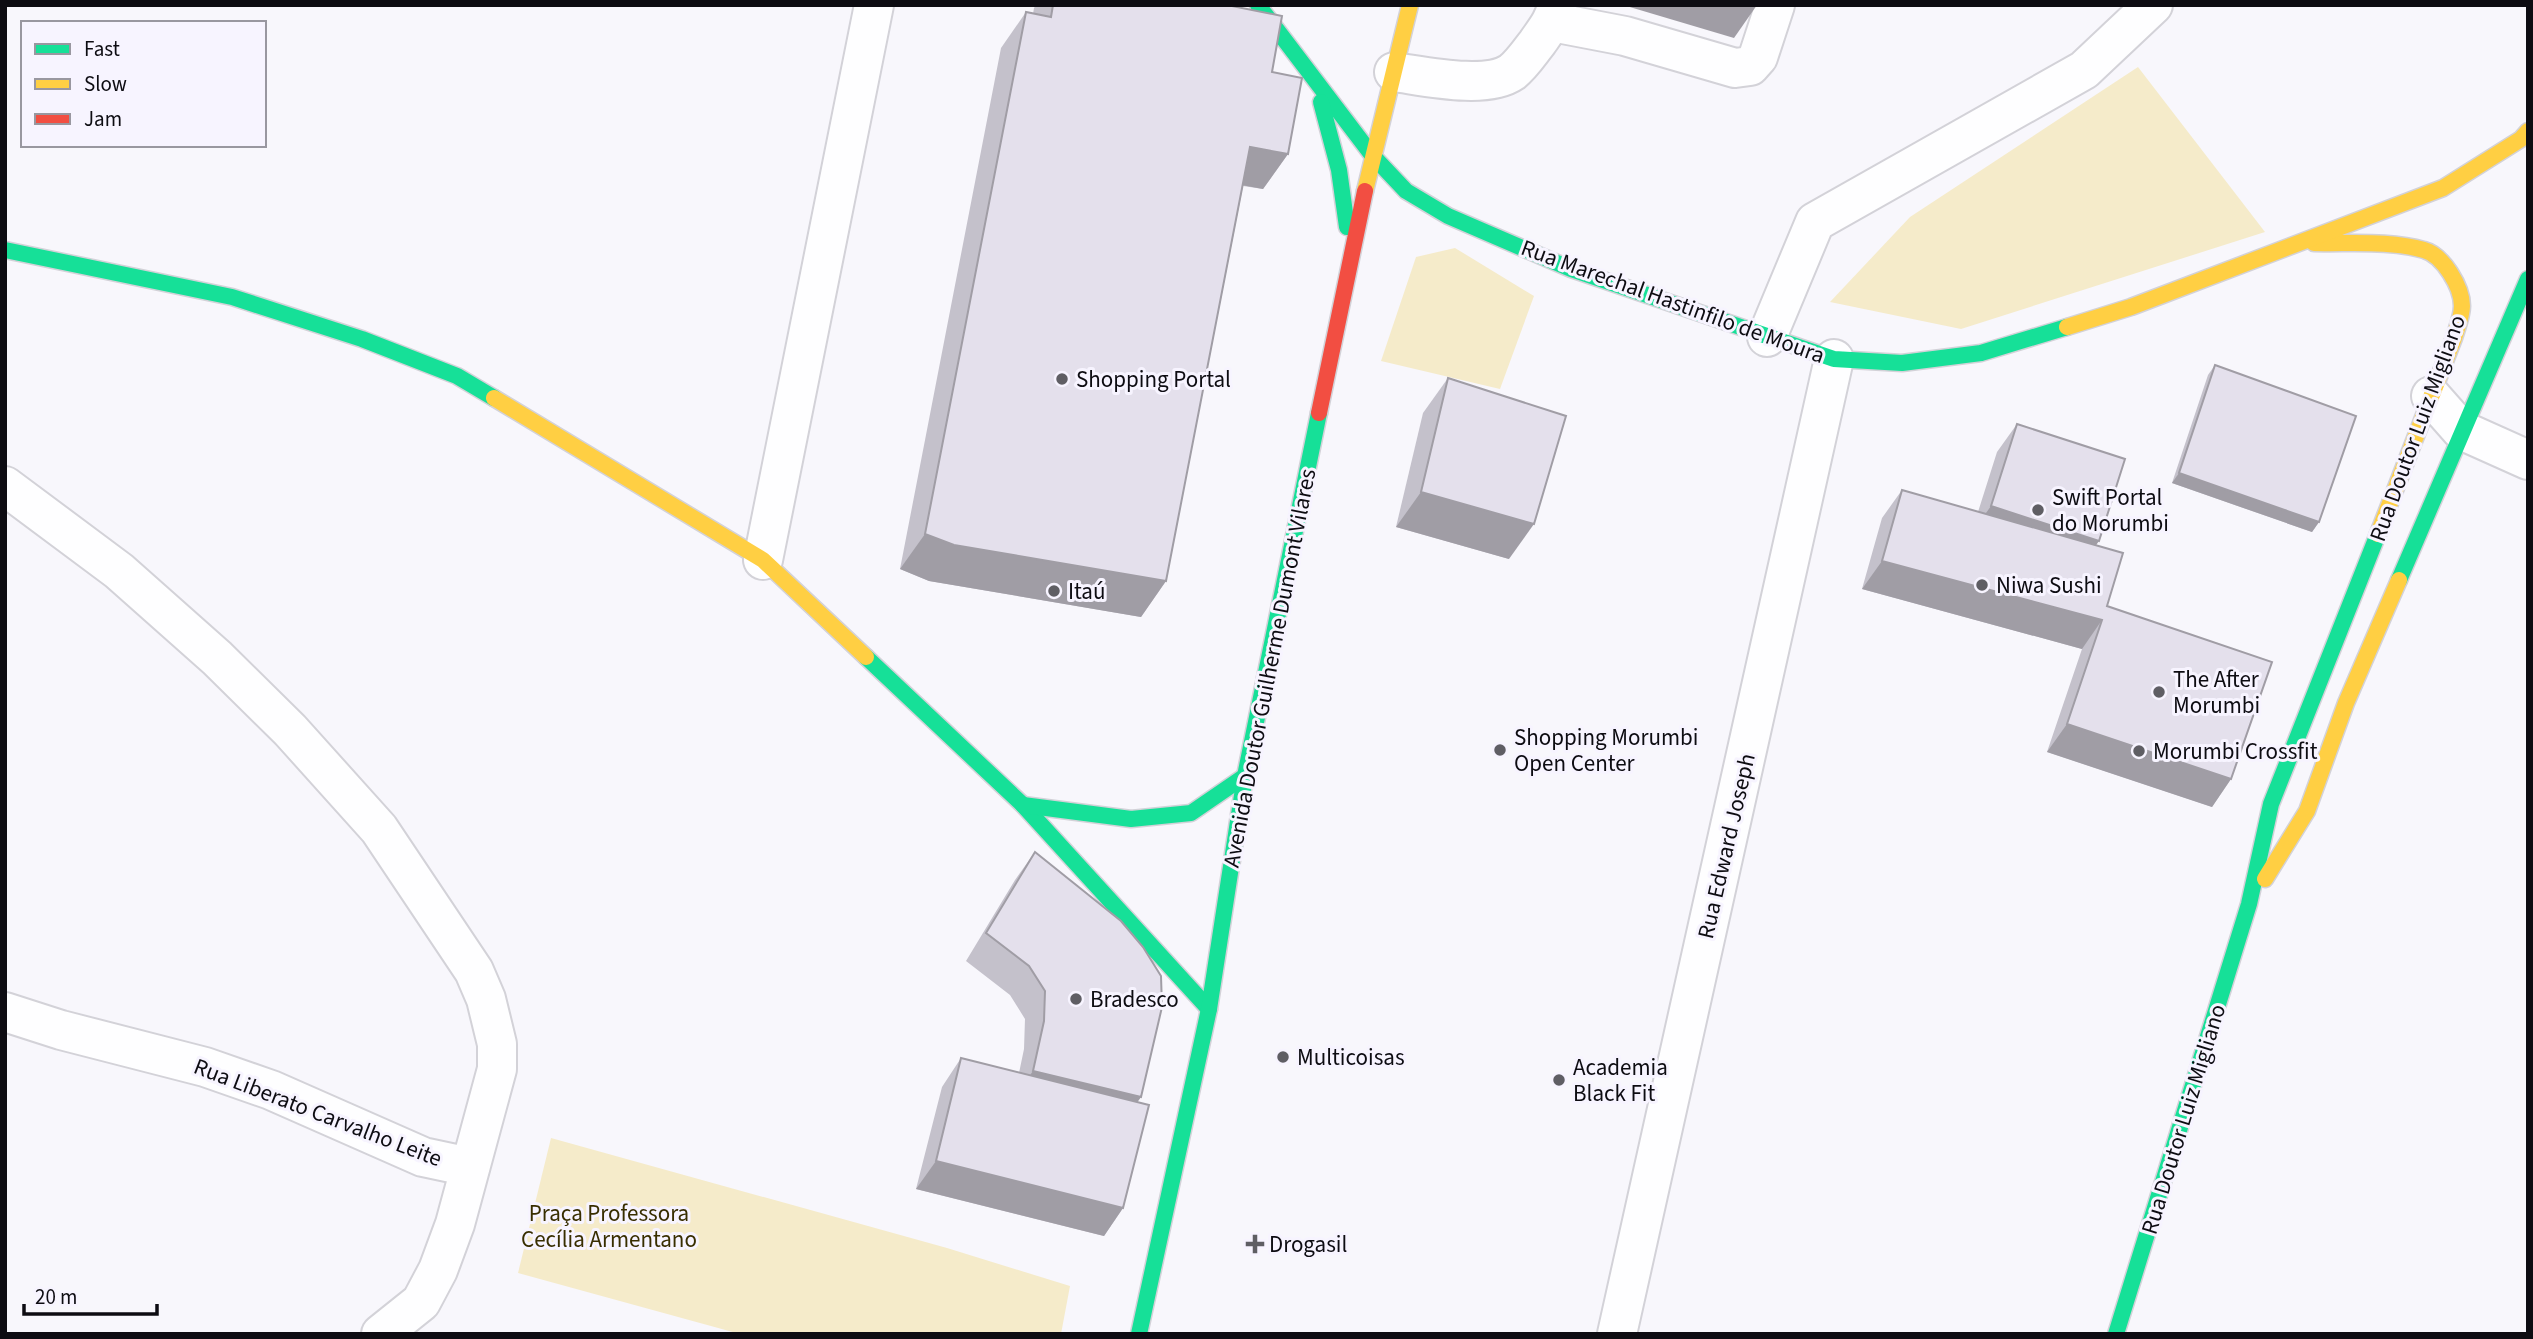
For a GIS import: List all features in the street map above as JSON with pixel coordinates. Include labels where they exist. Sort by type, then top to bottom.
[{"type":"main road","name":"Rua Marechal Hastinfilo de Moura","points":[[1258,5],[1371,155],[1406,191],[1448,216],[1571,269],[1834,359],[1902,363],[1981,353],[2131,307],[2295,243]]},
{"type":"main road","name":"Avenida Doutor Guilherme Dumont Vilares","points":[[1139,1334],[1209,1009],[1245,776],[1371,155],[1410,5]]},
{"type":"main road","points":[[1313,77],[1339,170],[1349,264]]},
{"type":"main road","points":[[2295,243],[2443,188],[2521,139],[2528,131]]},
{"type":"main road","name":"Rua Doutor Luiz Migliano","points":[[2116,1334],[2249,904],[2271,804],[2454,338],[2462,307],[2459,287],[2439,260],[2427,250],[2400,246],[2295,243]]},
{"type":"main road","points":[[5,250],[232,298],[362,339],[457,376],[763,560],[1023,805],[1209,1009]]},
{"type":"main road","name":"Rua Doutor Luiz Migliano","points":[[2249,904],[2307,811],[2346,703],[2528,279]]},
{"type":"main road","points":[[1023,805],[1131,820],[1191,813],[1245,776]]},
{"type":"street","points":[[763,560],[874,5]]},
{"type":"street","points":[[1394,72],[1463,81],[1497,78],[1511,73],[1524,61],[1555,13],[1735,68],[1750,66],[1758,57],[1775,5]]},
{"type":"street","points":[[1768,337],[1815,222],[2084,70],[2153,5]]},
{"type":"street","name":"Rua Edward Joseph","points":[[1617,1334],[1834,359]]},
{"type":"street","points":[[2431,396],[2461,430],[2528,460]]},
{"type":"street","points":[[5,486],[119,571],[218,658],[290,730],[379,829],[474,971],[486,999],[496,1044],[496,1069],[470,1167],[438,1270],[421,1302],[381,1334]]},
{"type":"street","name":"Rua Liberato Carvalho Leite","points":[[5,1012],[61,1030],[205,1067],[271,1090],[424,1157],[470,1167]]},
{"type":"green space","points":[[2138,67],[2265,232],[1961,329],[1830,302],[1910,217]]},
{"type":"green space","points":[[1455,248],[1534,296],[1500,389],[1381,361],[1416,257]]},
{"type":"green space","name":"Praça Professora Cecília Armentano","points":[[551,1138],[947,1248],[1070,1286],[1061,1334],[740,1334],[518,1273]]},
{"type":"building","name":"Shopping Portal","points":[[1053,5],[1227,5],[1282,16],[1272,72],[1302,78],[1288,154],[1250,147],[1166,581],[954,545],[925,534],[1026,12],[1051,17]]},
{"type":"building","points":[[2215,365],[2356,416],[2319,522],[2179,473]]},
{"type":"building","points":[[1448,378],[1566,416],[1534,524],[1421,492]]},
{"type":"building","points":[[2017,424],[2125,459],[2099,541],[1991,506]]},
{"type":"building","points":[[1902,490],[2123,553],[2107,606],[2272,662],[2231,779],[2067,724],[2102,620],[1882,561]]},
{"type":"building","name":"Bradesco","points":[[1035,852],[1121,921],[1143,947],[1161,976],[1162,1007],[1141,1097],[1033,1071],[1044,1021],[1045,991],[1029,966],[986,933]]},
{"type":"building","points":[[961,1058],[1149,1105],[1123,1208],[936,1161]]},
{"type":"traffic: fast","points":[[1258,5],[1372,155],[1406,191],[1448,216],[1571,269],[1834,359],[1902,363],[1981,353],[2067,327]]},
{"type":"traffic: fast","points":[[1321,102],[1339,170],[1347,227]]},
{"type":"traffic: fast","points":[[5,250],[232,297],[362,339],[457,376],[494,398]]},
{"type":"traffic: fast","points":[[2399,580],[2528,279]]},
{"type":"traffic: fast","points":[[1139,1334],[1209,1009],[1245,776],[1319,413]]},
{"type":"traffic: fast","points":[[2116,1334],[2249,904],[2271,804],[2378,534]]},
{"type":"traffic: fast","points":[[866,657],[1023,805],[1209,1009]]},
{"type":"traffic: fast","points":[[1023,805],[1131,819],[1191,813],[1245,776]]},
{"type":"traffic: slow","points":[[1365,191],[1410,5]]},
{"type":"traffic: slow","points":[[2067,327],[2131,307],[2443,188],[2521,139],[2528,131]]},
{"type":"traffic: slow","points":[[2314,243],[2383,244],[2424,250],[2444,265],[2455,281],[2461,298],[2461,314],[2454,338],[2378,534]]},
{"type":"traffic: slow","points":[[494,398],[763,560],[866,657]]},
{"type":"traffic: slow","points":[[2265,879],[2307,811],[2346,703],[2399,580]]},
{"type":"traffic: jam","points":[[1319,413],[1365,191]]},
{"type":"place","name":"Shopping Portal","points":[[1062,379]]},
{"type":"place","name":"Swift Portal do Morumbi","points":[[2038,510]]},
{"type":"place","name":"Niwa Sushi","points":[[1982,585]]},
{"type":"place","name":"Itaú","points":[[1054,591]]},
{"type":"place","name":"The After Morumbi","points":[[2159,692]]},
{"type":"place","name":"Shopping Morumbi Open Center","points":[[1500,750]]},
{"type":"place","name":"Morumbi Crossfit","points":[[2139,751]]},
{"type":"place","name":"Bradesco","points":[[1076,999]]},
{"type":"place","name":"Multicoisas","points":[[1283,1057]]},
{"type":"place","name":"Academia Black Fit","points":[[1559,1080]]},
{"type":"place","name":"Drogasil","points":[[1255,1244]]}]
